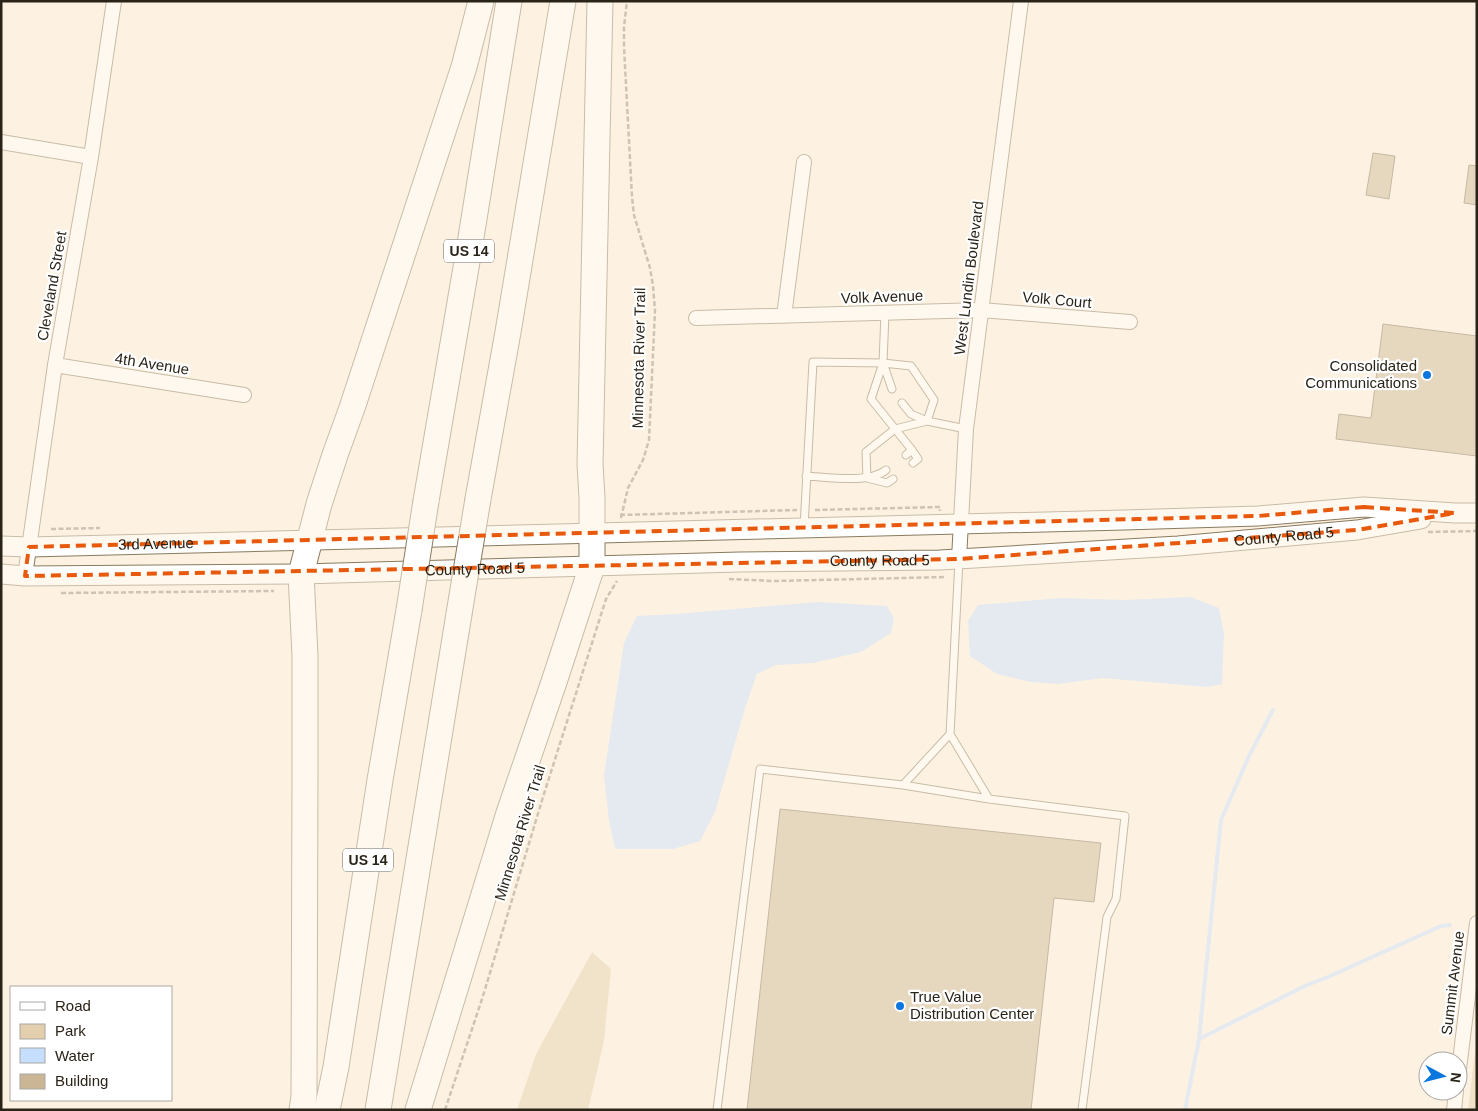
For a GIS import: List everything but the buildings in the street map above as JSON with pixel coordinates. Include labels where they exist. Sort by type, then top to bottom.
[{"type":"highway","points":[[302,1110],[304,1096],[306,970],[305,665],[301,574],[335,455],[462,76],[481,1]]},
{"type":"highway","name":"US 14","points":[[327,1110],[336,1066],[426,500],[509,1]]},
{"type":"highway","points":[[378,1110],[478,500],[563,1]]},
{"type":"highway","points":[[418,1110],[506,822],[592,566],[590,464],[600,1]]},
{"type":"street","name":"Cleveland Street","points":[[25,576],[55,365],[91,156],[114,1]]},
{"type":"street","name":"West Lundin Boulevard","points":[[959,560],[966,429],[1021,1]]},
{"type":"street","points":[[1,142],[91,156]]},
{"type":"street","points":[[784,316],[804,162]]},
{"type":"street","name":"Volk Avenue","points":[[696,318],[981,310]]},
{"type":"street","name":"Volk Court","points":[[981,310],[1130,322]]},
{"type":"street","name":"4th Avenue","points":[[55,365],[244,395]]},
{"type":"street","name":"County Road 5","points":[[310,540],[1258,516],[1364,508],[1477,513]]},
{"type":"street","name":"County Road 5","points":[[301,574],[740,562],[959,560],[1178,546],[1337,532],[1455,513]]},
{"type":"street","name":"3rd Avenue","points":[[1,546],[29,547],[310,540]]},
{"type":"street","name":"3rd Avenue","points":[[1,574],[25,576],[301,574]]},
{"type":"street","name":"Summit Avenue","points":[[1461,1051],[1477,923]]},
{"type":"lane","points":[[885,313],[883,363],[871,399],[895,429],[909,453],[918,459],[913,463]]},
{"type":"lane","points":[[804,527],[814,362],[883,363],[911,366],[934,400],[927,420]]},
{"type":"lane","points":[[883,363],[892,389]]},
{"type":"lane","points":[[902,403],[912,414],[927,420],[966,429]]},
{"type":"lane","points":[[867,478],[866,452],[895,429],[927,420]]},
{"type":"lane","points":[[867,478],[886,470]]},
{"type":"lane","points":[[806,476],[867,478],[887,483],[893,478]]},
{"type":"lane","points":[[959,560],[950,734],[989,799]]},
{"type":"lane","points":[[903,785],[950,734]]},
{"type":"lane","points":[[717,1110],[760,769],[903,785],[989,799],[1125,816],[1116,899],[1107,917],[1082,1110]]},
{"type":"path","name":"Minnesota River Trail","points":[[618,532],[628,488],[647,449],[655,311],[654,286],[634,214],[632,197],[624,47],[627,1]]},
{"type":"path","name":"Minnesota River Trail","points":[[445,1110],[483,996],[543,797],[606,599],[618,579],[618,565]]},
{"type":"highlighted area","points":[[1364,507],[1455,513],[1357,530],[959,559],[25,576],[29,547],[1258,516]]},
{"type":"green space","points":[[592,952],[611,969],[604,1041],[588,1110],[517,1110],[536,1054]]},
{"type":"green space","points":[[1477,1034],[1477,1110],[1468,1110]]},
{"type":"water","points":[[1190,597],[1219,608],[1224,634],[1222,684],[1207,687],[1103,678],[1058,684],[1030,682],[997,674],[970,656],[968,621],[978,605],[1061,598],[1125,600]]},
{"type":"water","points":[[817,602],[887,606],[894,618],[891,633],[861,652],[813,663],[776,665],[757,674],[715,812],[700,841],[673,849],[615,849],[609,821],[604,775],[624,643],[637,616]]},
{"type":"waterway","points":[[1185,1110],[1199,1039],[1221,820],[1249,756],[1273,710]]},
{"type":"waterway","points":[[1199,1039],[1307,985],[1441,926],[1450,925]]},
{"type":"place","name":"Consolidated Communications","points":[[1427,375]]},
{"type":"place","name":"True Value Distribution Center","points":[[900,1006]]}]
